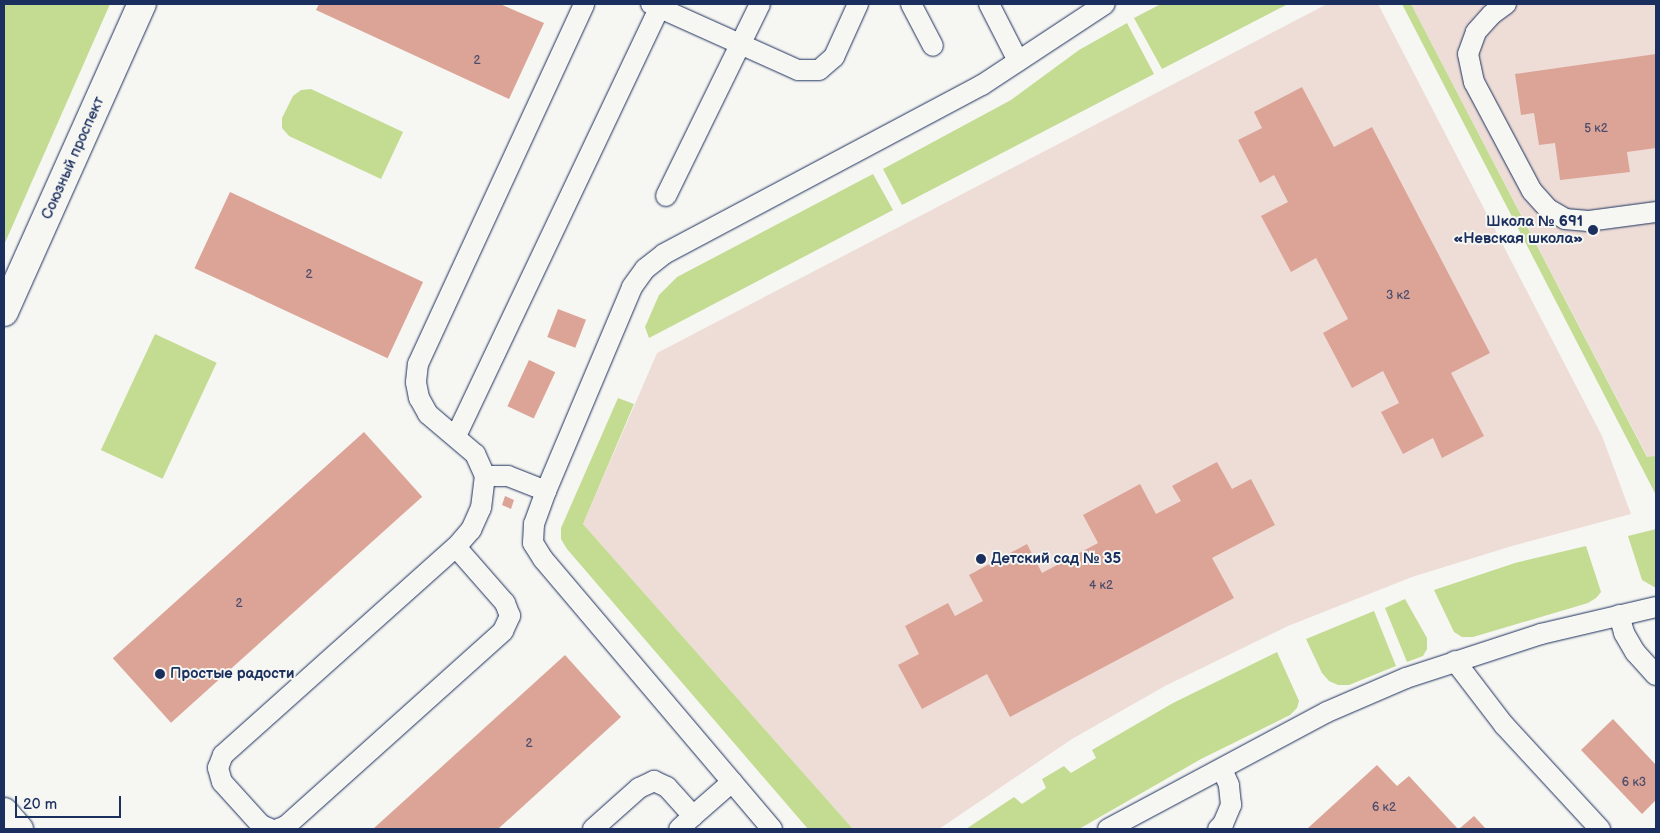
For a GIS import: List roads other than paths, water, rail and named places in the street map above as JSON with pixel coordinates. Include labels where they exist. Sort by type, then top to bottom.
[{"type":"street","name":"Союзный проспект","points":[[4,312],[142,4]]},
{"type":"street","points":[[4,812],[19,829]]},
{"type":"lane","points":[[270,829],[261,825],[222,782],[218,768],[223,755],[456,547],[471,530],[481,508],[485,476],[475,454],[428,414],[419,398],[416,382],[418,364],[584,4]]},
{"type":"lane","points":[[666,196],[760,4]]},
{"type":"lane","points":[[456,436],[657,5],[798,70],[819,70],[834,56],[858,4]]},
{"type":"lane","points":[[911,4],[933,46]]},
{"type":"lane","points":[[989,4],[1018,61]]},
{"type":"lane","points":[[1506,4],[1492,14],[1476,32],[1468,54],[1474,82],[1532,192],[1548,210],[1565,218],[1588,221],[1656,212]]},
{"type":"lane","points":[[772,829],[543,559],[533,543],[534,524],[546,491],[632,287],[645,269],[664,254],[982,86],[1099,5]]},
{"type":"lane","points":[[485,476],[508,476],[546,491]]},
{"type":"lane","points":[[278,829],[286,826],[503,631],[510,616],[505,603],[456,547]]},
{"type":"lane","points":[[1108,829],[1326,712],[1406,678],[1541,634],[1656,607]]},
{"type":"lane","points":[[1619,615],[1624,634],[1635,652],[1656,675]]},
{"type":"lane","points":[[1455,661],[1504,725],[1600,829]]},
{"type":"lane","points":[[1218,829],[1224,824],[1231,805],[1229,785],[1222,769]]},
{"type":"lane","points":[[593,829],[640,788],[654,781],[667,787],[686,823],[732,782]]},
{"type":"place","name":"Школа № 691 «Невская школа»","points":[[1593,230]]},
{"type":"place","name":"Детский сад № 35","points":[[981,559]]},
{"type":"place","name":"Простые радости","points":[[160,674]]}]
